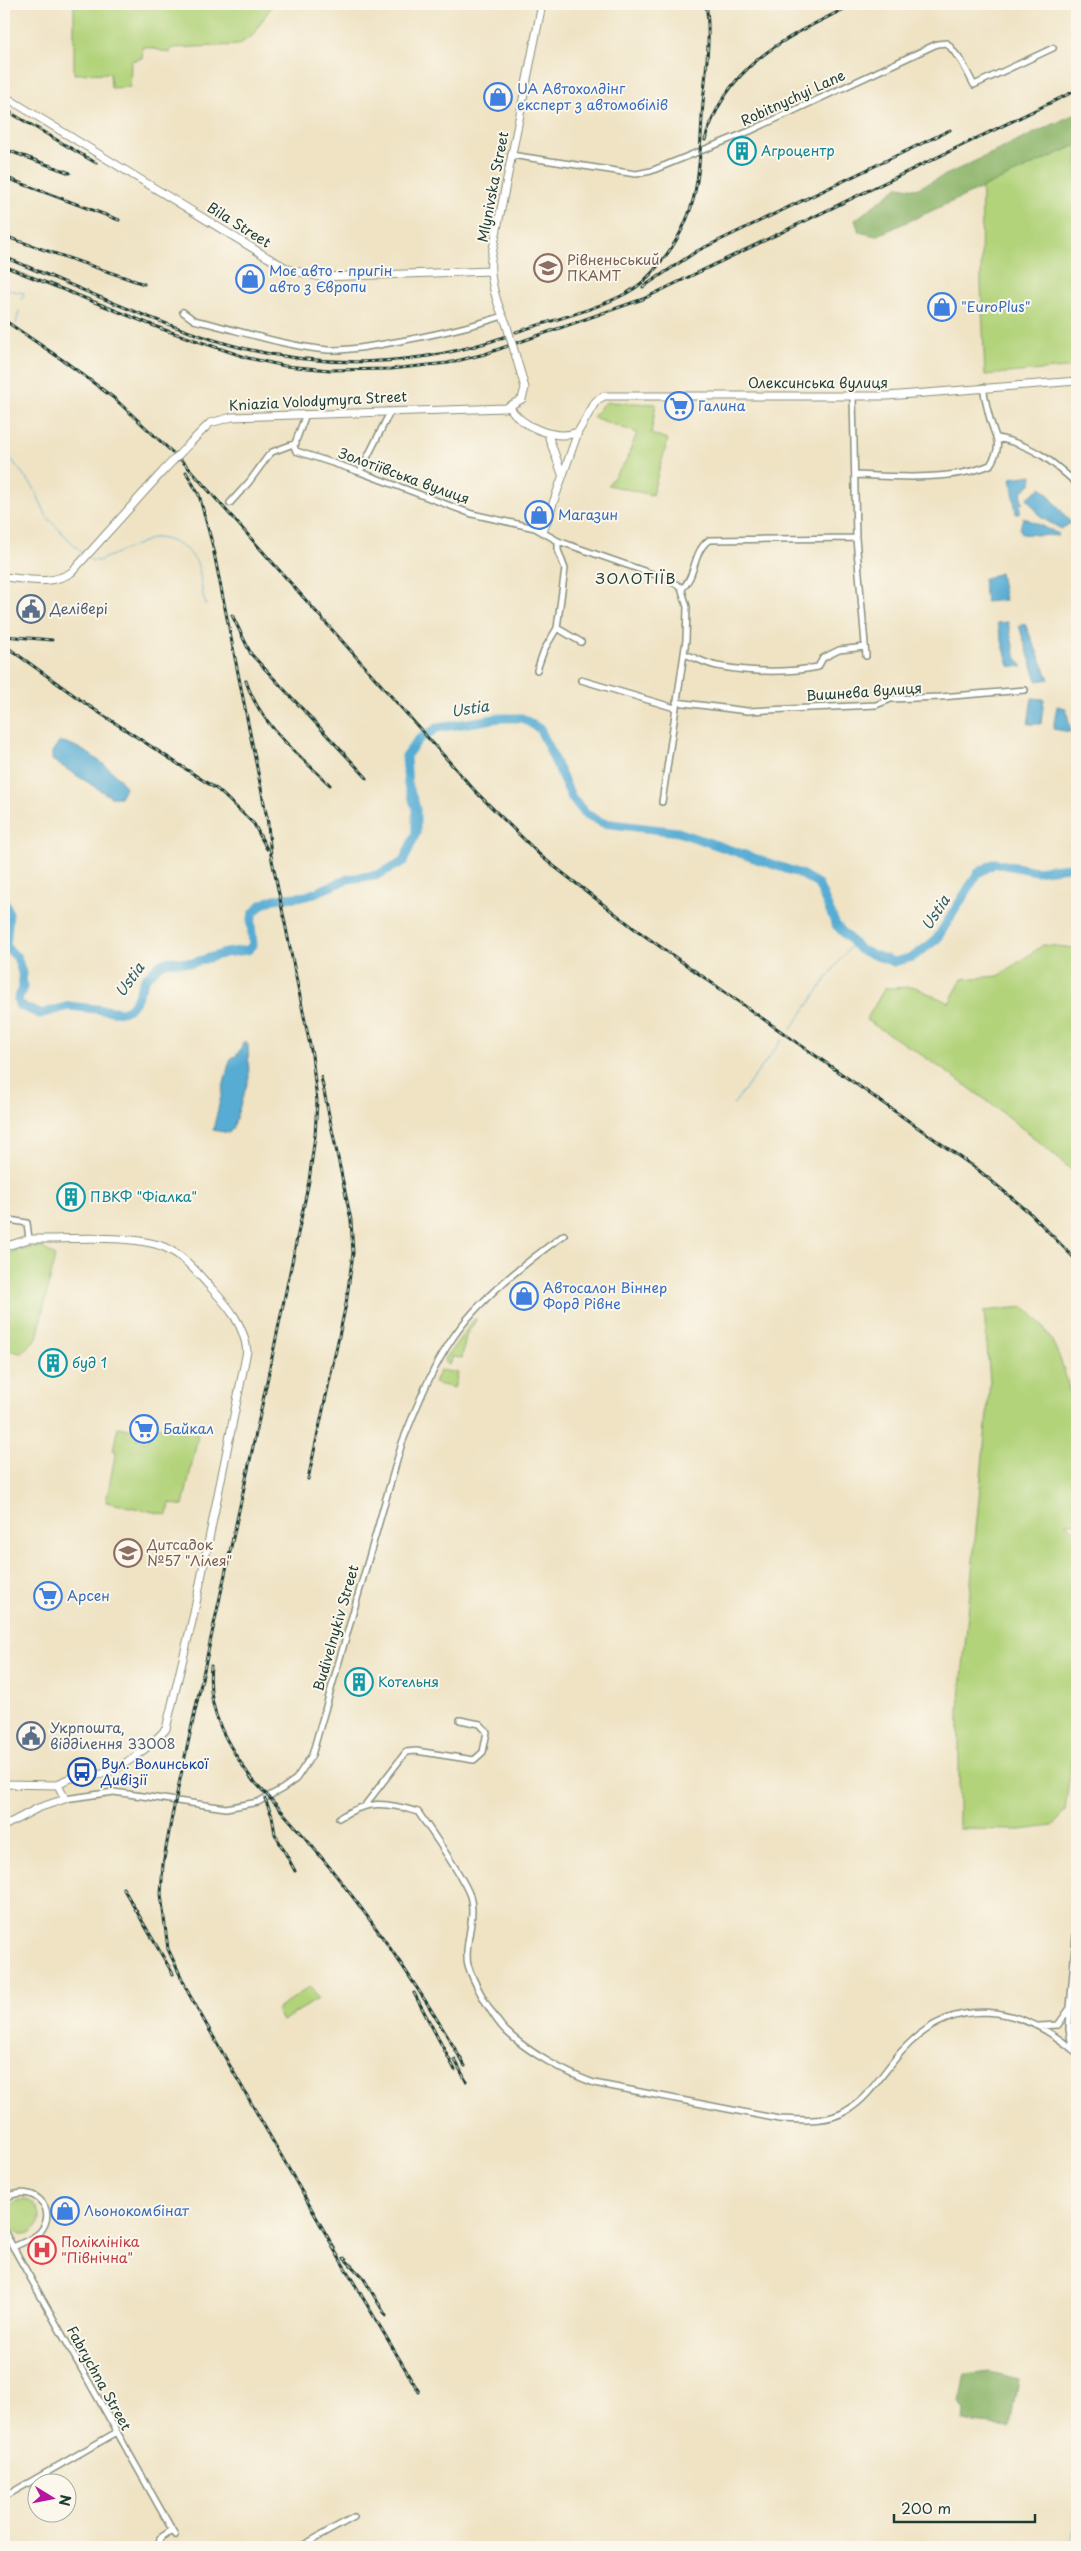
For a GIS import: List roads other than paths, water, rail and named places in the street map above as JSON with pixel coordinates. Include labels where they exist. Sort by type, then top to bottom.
[{"type":"street","name":"Mlynivska Street","points":[[509,406],[520,402],[526,388],[504,319],[491,271],[491,260],[542,4]]},
{"type":"street","name":"Robitnychyi Lane","points":[[511,155],[636,174],[651,171],[750,131],[937,44],[946,43],[952,48],[974,85],[1053,48]]},
{"type":"street","name":"Bila Street","points":[[4,96],[267,257],[302,274],[334,278],[491,271]]},
{"type":"street","points":[[183,312],[194,320],[308,347],[329,350],[351,349],[405,340],[504,319]]},
{"type":"street","name":"Олексинська вулиця","points":[[562,474],[578,432],[596,401],[604,396],[853,396],[1077,381]]},
{"type":"street","points":[[854,475],[914,477],[980,469],[990,465],[994,458],[998,438],[990,421],[983,387]]},
{"type":"street","points":[[853,396],[856,538],[866,656]]},
{"type":"street","points":[[509,406],[522,420],[550,434],[564,436],[578,432]]},
{"type":"street","name":"Kniazia Volodymyra Street","points":[[4,577],[45,581],[64,577],[72,572],[190,443],[210,423],[221,419],[388,411],[495,409],[509,406]]},
{"type":"street","points":[[360,472],[388,416],[388,411]]},
{"type":"street","points":[[230,503],[272,452],[296,443],[306,414]]},
{"type":"street","points":[[543,532],[562,474],[548,438],[550,434]]},
{"type":"street","points":[[998,438],[1015,442],[1042,453],[1077,484]]},
{"type":"street","name":"Золотіївська вулиця","points":[[296,443],[294,448],[296,452],[360,472],[472,514],[543,532],[558,541],[667,579],[682,589]]},
{"type":"street","points":[[662,802],[684,654],[686,607],[682,589],[692,577],[703,544],[709,540],[856,538]]},
{"type":"street","points":[[537,670],[544,650],[558,628],[565,571],[558,541]]},
{"type":"street","points":[[558,628],[581,642]]},
{"type":"street","points":[[684,654],[716,666],[748,670],[799,670],[818,667],[824,658],[838,650],[865,647]]},
{"type":"street","name":"Вишнева вулиця","points":[[581,680],[676,705],[747,711],[876,705],[891,699],[941,698],[1025,690]]},
{"type":"street","points":[[4,1218],[27,1223],[29,1239]]},
{"type":"street","name":"Budivelnykiv Street","points":[[4,1826],[38,1808],[65,1799],[114,1792],[226,1808],[265,1799],[296,1779],[312,1755],[402,1443],[422,1393],[455,1335],[472,1315],[512,1274],[564,1235]]},
{"type":"street","points":[[4,1246],[29,1239],[143,1241],[168,1249],[182,1258],[222,1299],[242,1329],[247,1351],[198,1594],[166,1729],[158,1738],[114,1770],[104,1774],[65,1779],[58,1785],[4,1784]]},
{"type":"street","points":[[339,1818],[366,1804],[406,1752],[416,1751],[474,1760],[483,1752],[487,1732],[480,1724],[460,1720]]},
{"type":"street","points":[[58,1785],[65,1799]]},
{"type":"street","points":[[366,1804],[397,1806],[418,1812],[462,1881],[472,1905],[468,1964],[504,2029],[540,2054],[579,2077],[594,2083],[779,2118],[828,2118],[846,2111],[862,2098],[902,2050],[919,2036],[962,2014],[994,2011],[1036,2026],[1077,2053]]},
{"type":"street","points":[[1072,2049],[1069,2029],[1077,1922]]},
{"type":"street","points":[[1036,2026],[1058,2025],[1070,2008]]},
{"type":"street","points":[[4,2199],[18,2192],[31,2194],[41,2201],[46,2213],[45,2221],[39,2232],[13,2247]]},
{"type":"street","name":"Fabrychna Street","points":[[4,2231],[174,2532],[160,2538],[158,2547]]},
{"type":"street","points":[[4,2497],[117,2432]]},
{"type":"street","points":[[300,2547],[354,2517]]},
{"type":"water","points":[[1032,475],[1031,484],[1022,491],[1021,498],[1023,502],[1020,505],[1020,512],[1016,514],[1011,478]]},
{"type":"water","points":[[1042,487],[1071,523],[1061,529],[1042,518],[1027,498]]},
{"type":"water","points":[[1023,517],[1059,534],[1058,536],[1022,534],[1020,529]]},
{"type":"water","points":[[1000,573],[1005,600],[986,602],[983,579]]},
{"type":"water","points":[[1008,622],[1015,655],[1023,667],[1009,666],[997,623]]},
{"type":"water","points":[[1025,624],[1049,679],[1037,681],[1019,626]]},
{"type":"water","points":[[1032,698],[1044,699],[1041,724],[1028,724]]},
{"type":"water","points":[[1057,706],[1066,708],[1071,732],[1053,729]]},
{"type":"water","points":[[59,742],[75,746],[86,752],[116,775],[125,788],[120,797],[111,797],[52,760],[52,752]]},
{"type":"water","points":[[246,1041],[248,1045],[249,1078],[233,1128],[229,1133],[213,1130],[231,1058],[236,1056],[242,1047],[242,1043]]},
{"type":"waterway","points":[[4,289],[24,293],[22,299]]},
{"type":"waterway","points":[[16,324],[19,311]]},
{"type":"waterway","points":[[4,352],[6,343]]},
{"type":"waterway","points":[[4,450],[34,488],[47,517],[82,553]]},
{"type":"waterway","points":[[90,560],[98,561],[153,538],[173,542],[186,549],[195,560],[206,605]]},
{"type":"waterway","name":"Ustia","points":[[4,900],[9,913],[6,947],[17,957],[22,973],[23,987],[18,999],[19,1005],[40,1014],[69,1006],[122,1012],[129,1009],[136,1000],[145,979],[159,965],[169,961],[192,963],[225,953],[248,950],[253,945],[251,923],[253,914],[261,905],[274,899],[307,896],[348,879],[377,875],[403,862],[416,833],[416,808],[408,785],[406,756],[418,740],[437,728],[500,718],[522,718],[540,729],[572,798],[586,814],[603,823],[678,832],[801,874],[818,884],[836,925],[860,950],[894,962],[913,957],[936,940],[978,873],[995,863],[1036,871],[1077,866]]},
{"type":"waterway","points":[[844,955],[853,943]]},
{"type":"waterway","points":[[791,1029],[842,957]]},
{"type":"waterway","points":[[733,1105],[782,1040]]},
{"type":"waterway","points":[[1070,2547],[1072,2533],[1077,2525]]},
{"type":"railway","points":[[516,332],[586,310],[627,293],[649,276],[657,267],[683,229],[695,194],[700,158],[708,46],[706,4]]},
{"type":"railway","points":[[705,140],[715,113],[728,91],[744,72],[783,41],[854,4]]},
{"type":"railway","points":[[4,266],[162,329],[248,358],[285,366],[330,370],[391,369],[448,363],[485,354],[643,299],[1077,90]]},
{"type":"railway","points":[[4,109],[96,163]]},
{"type":"railway","points":[[643,287],[697,251],[950,130]]},
{"type":"railway","points":[[4,149],[70,173]]},
{"type":"railway","points":[[4,177],[119,220]]},
{"type":"railway","points":[[4,236],[144,284]]},
{"type":"railway","points":[[4,257],[173,326],[231,345],[265,353],[300,358],[370,362],[439,354],[507,336]]},
{"type":"railway","points":[[4,320],[115,399],[186,465],[476,792],[542,857],[635,929],[977,1169],[1030,1213],[1077,1261]]},
{"type":"railway","points":[[186,472],[199,495],[215,554]]},
{"type":"railway","points":[[213,548],[268,823]]},
{"type":"railway","points":[[232,615],[251,654],[367,778]]},
{"type":"railway","points":[[4,636],[52,640]]},
{"type":"railway","points":[[4,645],[89,706],[218,790],[254,824],[267,849]]},
{"type":"railway","points":[[246,681],[252,697],[270,725],[330,785]]},
{"type":"railway","points":[[267,816],[271,855],[312,1055],[317,1101],[315,1136],[309,1181],[261,1410],[172,1816],[163,1864],[161,1894],[168,1949],[189,1994],[335,2250]]},
{"type":"railway","points":[[308,1479],[346,1304],[353,1253],[351,1220],[321,1077]]},
{"type":"railway","points":[[211,1666],[210,1683],[212,1698],[221,1728],[254,1782]]},
{"type":"railway","points":[[250,1777],[310,1844],[366,1915],[418,1989],[465,2066]]},
{"type":"railway","points":[[265,1799],[272,1816],[275,1834],[295,1871]]},
{"type":"railway","points":[[123,1888],[173,1974]]},
{"type":"railway","points":[[414,1993],[455,2070]]},
{"type":"railway","points":[[455,2060],[466,2081]]},
{"type":"railway","points":[[332,2246],[419,2392]]},
{"type":"railway","points":[[344,2258],[364,2279],[386,2316]]},
{"type":"place","name":"UA Автохолдінг експерт з автомобілів","points":[[498,97]]},
{"type":"place","name":"Агроцентр","points":[[742,151]]},
{"type":"place","name":"Рівненьський ПКАМТ","points":[[548,268]]},
{"type":"place","name":"Моє авто - пригін авто з Європи","points":[[250,279]]},
{"type":"place","name":"\"EuroPlus\"","points":[[942,307]]},
{"type":"place","name":"Галина","points":[[679,406]]},
{"type":"place","name":"Магазин","points":[[539,515]]},
{"type":"place","name":"Делівері","points":[[31,609]]},
{"type":"place","name":"ПВКФ \"Фіалка\"","points":[[71,1197]]},
{"type":"place","name":"Автосалон Віннер Форд Рівне","points":[[524,1296]]},
{"type":"place","name":"буд 1","points":[[53,1363]]},
{"type":"place","name":"Байкал","points":[[144,1429]]},
{"type":"place","name":"Дитсадок №57 \"Лілея\"","points":[[128,1553]]},
{"type":"place","name":"Арсен","points":[[48,1596]]},
{"type":"place","name":"Котельня","points":[[359,1682]]},
{"type":"place","name":"Укрпошта, відділення 33008","points":[[31,1736]]},
{"type":"place","name":"Вул. Волинської Дивізії","points":[[82,1772]]},
{"type":"place","name":"Льонокомбінат","points":[[65,2211]]},
{"type":"place","name":"Поліклініка \"Північна\"","points":[[42,2250]]},
{"type":"district","name":"ЗОЛОТІЇВ","points":[[636,579]]}]
